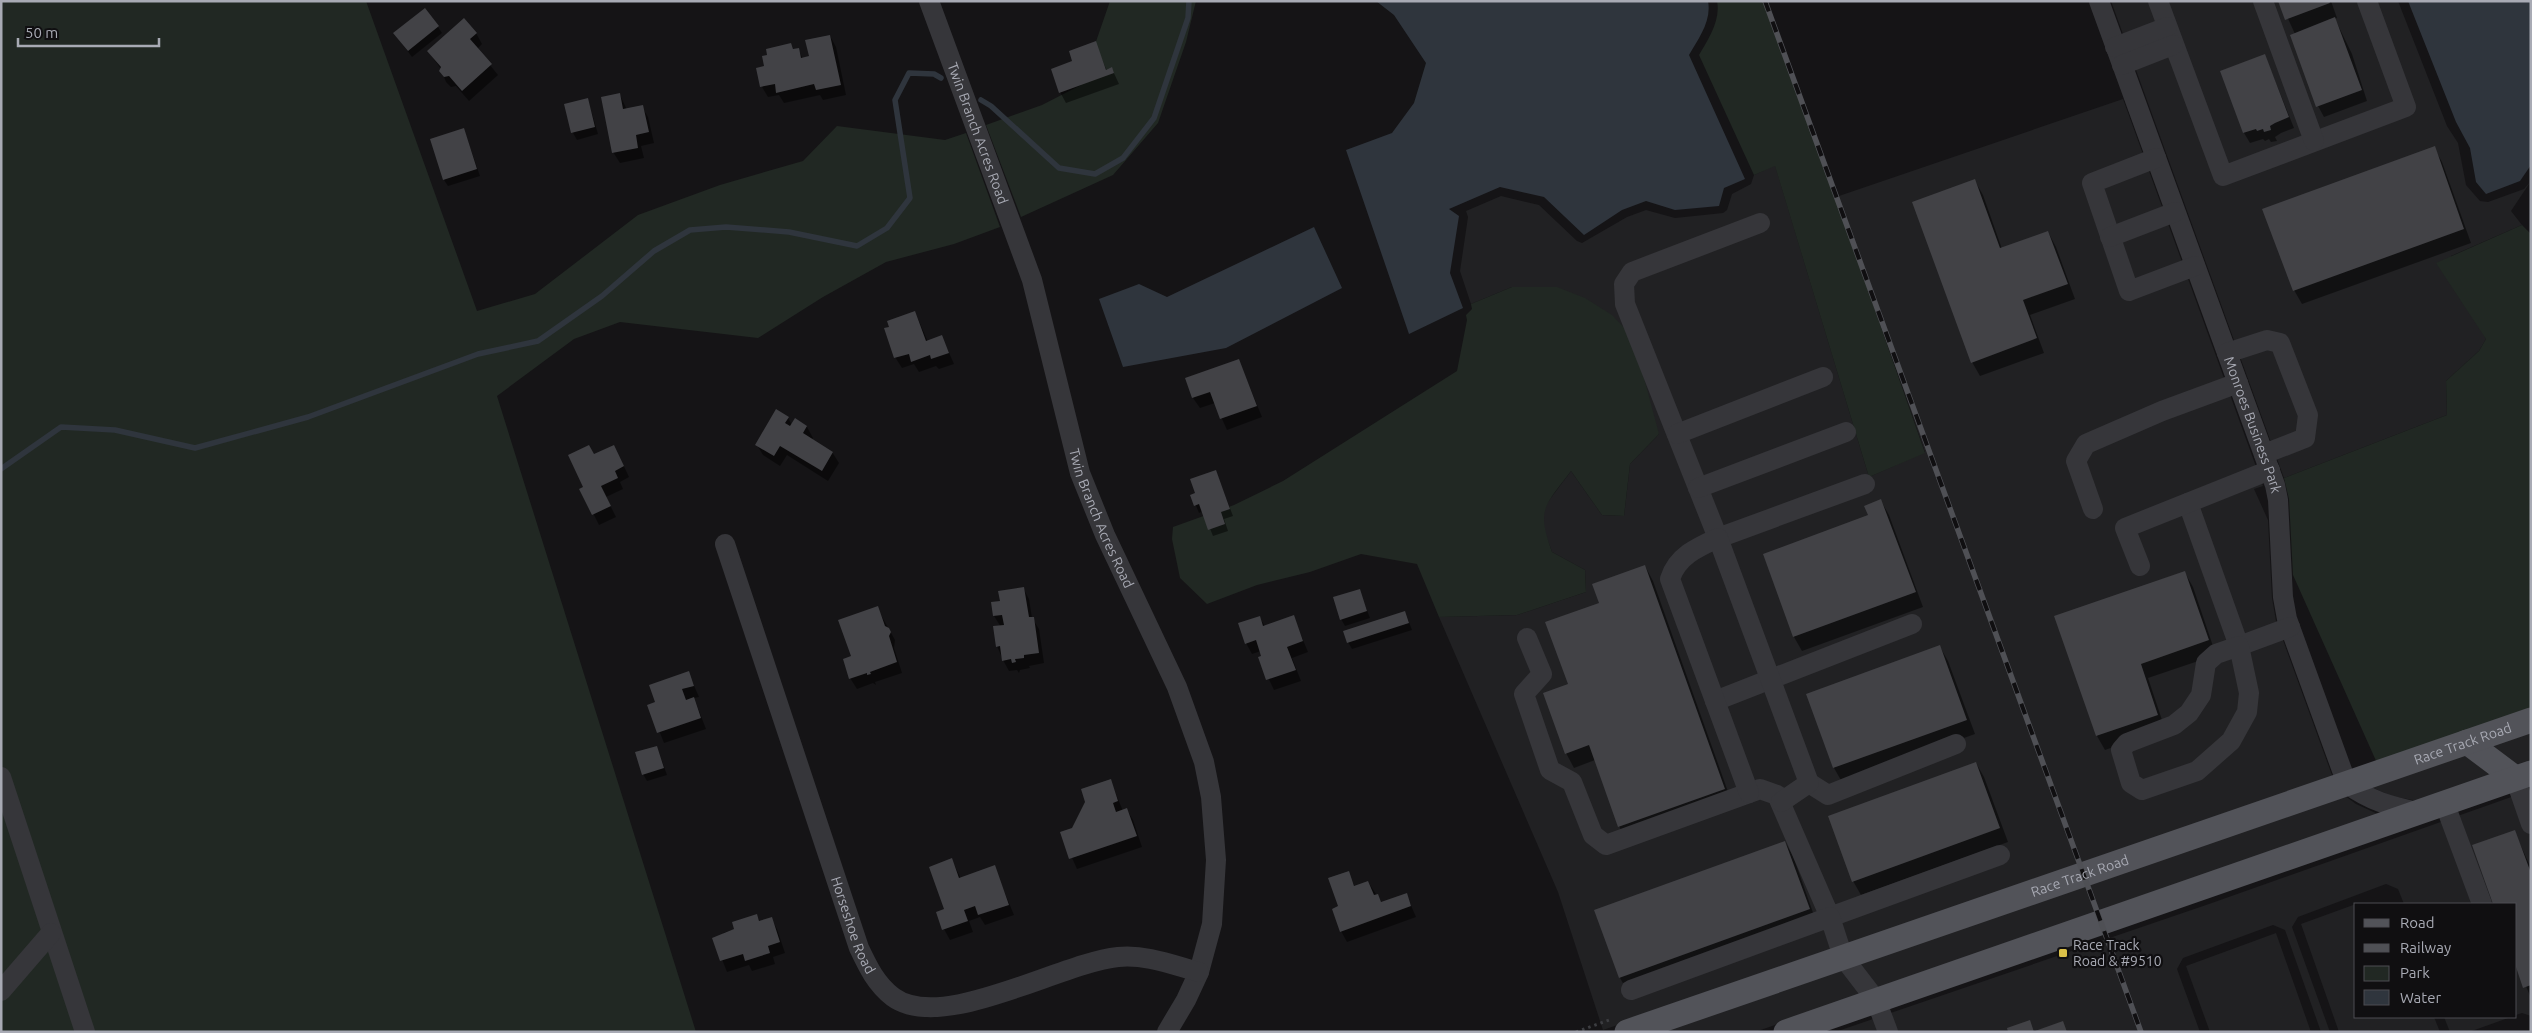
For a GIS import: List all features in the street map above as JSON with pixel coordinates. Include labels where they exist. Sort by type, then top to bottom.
[{"type":"main road","name":"Race Track Road","points":[[1627,1032],[2531,720]]},
{"type":"main road","points":[[2467,742],[2523,775]]},
{"type":"main road","points":[[1786,1032],[2523,775]]},
{"type":"street","name":"Twin Branch Acres Road","points":[[929,1],[1032,280],[1080,473],[1105,535],[1177,687],[1204,762],[1214,829],[1215,894],[1211,932],[1199,972],[1186,1000],[1167,1032]]},
{"type":"street","name":"Monroes Business Park","points":[[2099,1],[2267,462],[2278,500],[2283,597],[2290,628],[2347,784]]},
{"type":"street","points":[[2158,1],[2223,176],[2406,107],[2367,1]]},
{"type":"street","points":[[2263,1],[2314,141]]},
{"type":"street","points":[[2119,56],[2170,36]]},
{"type":"street","points":[[2156,158],[2092,183],[2129,291],[2195,266]]},
{"type":"street","points":[[2110,237],[2176,212]]},
{"type":"street","points":[[1760,222],[1632,272],[1624,284],[1625,304],[1718,538],[1809,783],[1828,794],[1956,744]]},
{"type":"street","points":[[2140,566],[2125,528],[2188,503],[2267,462],[2304,438],[2308,415],[2280,343],[2267,340],[2227,353]]},
{"type":"street","points":[[1677,434],[1823,377]]},
{"type":"street","points":[[2093,509],[2076,461],[2086,444],[2162,411],[2238,383]]},
{"type":"street","points":[[1698,488],[1846,432]]},
{"type":"street","points":[[1749,793],[1670,579],[1674,565],[1698,547],[1718,538],[1864,484]]},
{"type":"street","points":[[2188,503],[2240,646],[2249,693],[2246,712],[2231,742],[2197,771],[2142,790],[2131,783],[2121,750],[2127,742],[2174,725],[2189,713],[2201,695],[2206,663],[2216,654],[2240,646],[2290,628]]},
{"type":"street","name":"Horseshoe Road","points":[[725,544],[859,948],[869,970],[880,986],[894,998],[909,1005],[943,1008],[966,1005],[1094,962],[1118,957],[1155,960],[1199,972]]},
{"type":"street","points":[[1715,701],[1912,624]]},
{"type":"street","points":[[1527,638],[1542,674],[1524,694],[1550,770],[1572,782],[1593,835],[1606,845],[1760,789],[1777,795],[1830,917],[1843,957],[1876,1000],[1888,1032]]},
{"type":"street","points":[[2523,775],[2531,824]]},
{"type":"street","points":[[1,777],[85,1032]]},
{"type":"street","points":[[1781,802],[1809,783]]},
{"type":"street","points":[[2347,784],[2386,806],[2418,812]]},
{"type":"street","points":[[2444,802],[2482,903]]},
{"type":"street","points":[[1631,990],[2000,855]]},
{"type":"street","points":[[1,991],[51,933]]},
{"type":"shaded area","points":[[2111,1],[2398,1],[2447,126],[2458,143],[2466,185],[2480,201],[2488,202],[2524,189],[2531,181],[2511,211],[2522,225],[2451,256],[2486,339],[2479,351],[2446,381],[2447,415],[2284,478]]},
{"type":"shaded area","points":[[2123,99],[2263,486],[2254,489],[2268,520],[2272,598],[2276,621],[2333,778],[1603,1030],[1558,892],[1439,617],[1517,615],[1586,592],[1585,570],[1552,552],[1544,531],[1544,507],[1571,471],[1602,515],[1624,516],[1630,464],[1659,434],[1512,287],[1471,304],[1460,271],[1468,217],[1466,211],[1501,196],[1539,205],[1577,241],[1582,243],[1627,217],[1646,210],[1675,218],[1723,213],[1727,210],[1732,194],[1751,184],[1754,175],[1775,165],[1869,477],[1925,452],[1836,197]]},
{"type":"shaded area","points":[[2531,730],[2531,762],[2418,801],[2391,796],[2369,786]]},
{"type":"shaded area","points":[[2531,790],[2531,1016],[2522,1013],[2517,1015],[2517,903],[2404,903],[2398,889],[2386,884],[2298,917],[2292,927],[2330,1032],[2321,1032],[2285,930],[2273,925],[2183,958],[2177,969],[2200,1032],[1835,1032],[2209,904]]},
{"type":"shaded area","points":[[2344,795],[2356,804],[2380,815],[1755,1032],[1657,1032]]},
{"type":"shaded area","points":[[2354,905],[2354,1018],[2434,1018],[2440,1032],[2339,1032],[2301,924]]},
{"type":"shaded area","points":[[2276,933],[2311,1032],[2210,1032],[2186,966]]},
{"type":"shaded area","points":[[2444,1018],[2508,1018],[2469,1032],[2450,1032]]},
{"type":"green space","points":[[1,1],[366,1],[477,311],[535,294],[638,215],[720,185],[803,161],[837,126],[945,140],[966,133],[1000,227],[954,244],[886,262],[823,297],[758,338],[620,322],[574,339],[497,396],[696,1032],[1,1032]]},
{"type":"green space","points":[[1110,1],[1196,1],[1186,42],[1158,123],[1113,175],[1021,217],[986,125],[1042,105],[1081,85]]},
{"type":"green space","points":[[1717,1],[1767,1],[1925,453],[1869,477],[1775,166],[1754,175],[1699,55],[1710,36],[1715,22],[1718,8]]},
{"type":"green space","points":[[2522,225],[2531,234],[2531,709],[2377,763],[2293,575],[2289,499],[2284,478],[2447,415],[2446,381],[2479,351],[2486,339],[2436,263]]},
{"type":"green space","points":[[1512,287],[1557,287],[1585,298],[1612,315],[1633,337],[1659,434],[1630,464],[1624,516],[1602,515],[1571,471],[1549,500],[1544,516],[1547,537],[1552,552],[1585,570],[1586,592],[1517,615],[1439,617],[1417,564],[1361,554],[1310,572],[1257,585],[1207,604],[1180,578],[1172,539],[1173,527],[1234,505],[1283,481],[1457,371],[1467,320],[1466,315],[1472,309],[1471,304]]},
{"type":"water","points":[[1376,1],[1708,1],[1709,8],[1706,23],[1689,55],[1745,179],[1724,188],[1719,206],[1675,210],[1646,201],[1622,210],[1584,235],[1544,197],[1500,187],[1449,209],[1459,216],[1450,273],[1463,308],[1409,334],[1346,150],[1392,133],[1414,103],[1426,63],[1394,15]]},
{"type":"water","points":[[2408,1],[2531,1],[2531,165],[2520,181],[2486,194],[2476,182],[2470,148],[2456,122]]},
{"type":"water","points":[[1314,227],[1342,288],[1226,348],[1123,367],[1099,299],[1139,284],[1167,297]]},
{"type":"building","points":[[2278,1],[2329,1],[2330,3],[2285,20]]},
{"type":"building","points":[[425,8],[439,26],[408,51],[393,33]]},
{"type":"building","points":[[2335,17],[2362,90],[2316,107],[2290,35]]},
{"type":"building","points":[[464,18],[477,33],[470,39],[492,64],[462,91],[449,76],[444,77],[439,71],[441,67],[427,51]]},
{"type":"building","points":[[830,35],[841,85],[816,90],[814,84],[776,93],[775,84],[760,87],[756,68],[764,66],[762,56],[767,55],[766,49],[791,43],[793,49],[799,48],[801,58],[809,56],[805,40]]},
{"type":"building","points":[[1096,41],[1106,70],[1112,67],[1114,73],[1059,93],[1051,69],[1072,61],[1069,51]]},
{"type":"building","points":[[2265,54],[2289,117],[2270,126],[2271,130],[2264,132],[2263,129],[2257,131],[2256,129],[2243,133],[2220,71]]},
{"type":"building","points":[[620,93],[623,109],[643,105],[649,132],[636,135],[638,148],[612,153],[601,97]]},
{"type":"building","points":[[588,98],[595,127],[571,133],[564,104]]},
{"type":"building","points":[[464,128],[477,169],[443,180],[430,139]]},
{"type":"building","points":[[2435,146],[2464,229],[2293,291],[2262,209]]},
{"type":"building","points":[[1975,179],[2000,248],[2048,231],[2068,284],[2023,300],[2037,338],[1971,363],[1912,202]]},
{"type":"building","points":[[915,311],[926,341],[942,335],[949,353],[931,359],[930,355],[911,362],[909,354],[894,358],[884,328],[889,327],[887,321]]},
{"type":"building","points":[[1239,359],[1257,406],[1220,419],[1210,392],[1192,398],[1185,378]]},
{"type":"building","points":[[776,409],[789,417],[785,423],[790,426],[795,418],[807,426],[803,433],[833,452],[822,471],[780,446],[774,456],[755,445]]},
{"type":"building","points":[[589,445],[594,454],[614,445],[624,466],[615,471],[618,478],[601,486],[611,506],[592,515],[579,489],[583,487],[568,455]]},
{"type":"building","points":[[1216,470],[1230,509],[1221,512],[1225,524],[1208,530],[1199,504],[1194,506],[1190,495],[1195,493],[1190,479]]},
{"type":"building","points":[[1881,499],[1916,592],[1793,637],[1763,554],[1868,515],[1864,506]]},
{"type":"building","points":[[1645,565],[1725,789],[1618,827],[1589,745],[1565,754],[1543,693],[1568,684],[1545,622],[1599,603],[1592,584]]},
{"type":"building","points":[[2185,571],[2209,640],[2141,664],[2158,715],[2096,736],[2054,616]]},
{"type":"building","points":[[1024,587],[1029,617],[1034,617],[1039,653],[1024,655],[1024,658],[1015,659],[1016,662],[1012,663],[1011,659],[1002,661],[1000,646],[996,647],[993,626],[1004,625],[1002,615],[993,616],[991,602],[1000,601],[998,591]]},
{"type":"building","points":[[1360,589],[1367,611],[1340,620],[1333,597]]},
{"type":"building","points":[[878,606],[885,626],[891,632],[889,636],[897,662],[870,672],[871,674],[867,675],[867,673],[849,679],[843,659],[851,656],[838,620]]},
{"type":"building","points":[[1405,611],[1409,623],[1347,643],[1343,631]]},
{"type":"building","points":[[1294,615],[1303,641],[1287,647],[1296,670],[1266,680],[1258,657],[1261,656],[1256,640],[1245,644],[1238,623],[1260,616],[1263,626]]},
{"type":"building","points":[[1940,645],[1967,720],[1833,768],[1806,694]]},
{"type":"building","points":[[689,671],[694,686],[682,689],[686,700],[694,697],[701,718],[657,733],[647,705],[655,702],[649,685]]},
{"type":"building","points":[[657,746],[664,768],[642,775],[635,752]]},
{"type":"building","points":[[1976,762],[2000,828],[1852,882],[1828,816]]},
{"type":"building","points":[[1111,779],[1118,801],[1113,803],[1116,812],[1127,808],[1137,836],[1069,859],[1060,832],[1072,828],[1085,802],[1081,789]]},
{"type":"building","points":[[2515,830],[2531,873],[2531,985],[2523,988],[2517,970],[2517,903],[2493,903],[2472,845]]},
{"type":"building","points":[[1785,841],[1810,909],[1619,978],[1594,910]]},
{"type":"building","points":[[952,858],[959,878],[995,865],[1009,905],[978,915],[975,906],[964,910],[968,921],[942,930],[936,912],[944,909],[929,867]]},
{"type":"building","points":[[1349,871],[1354,886],[1368,881],[1374,895],[1378,894],[1381,902],[1407,893],[1411,906],[1340,932],[1332,909],[1338,906],[1328,878]]},
{"type":"building","points":[[757,914],[759,921],[772,917],[780,942],[768,946],[770,953],[745,961],[743,954],[720,961],[712,938],[734,929],[732,922]]},
{"type":"building","points":[[2030,1020],[2034,1032],[2008,1032],[2007,1028]]},
{"type":"building","points":[[2063,1021],[2067,1032],[2035,1032],[2035,1031]]},
{"type":"waterway","points":[[981,100],[991,106],[1059,168],[1095,174],[1123,158],[1154,118],[1188,18],[1189,1]]},
{"type":"waterway","points":[[1,469],[61,427],[115,430],[195,448],[308,417],[478,354],[538,341],[602,296],[654,251],[690,230],[726,227],[789,232],[857,246],[887,228],[910,198],[895,100],[909,73],[934,74],[941,78]]},
{"type":"railway","points":[[1765,1],[2141,1032]]},
{"type":"place","name":"Race Track Road & #9510","points":[[2063,953]]}]
